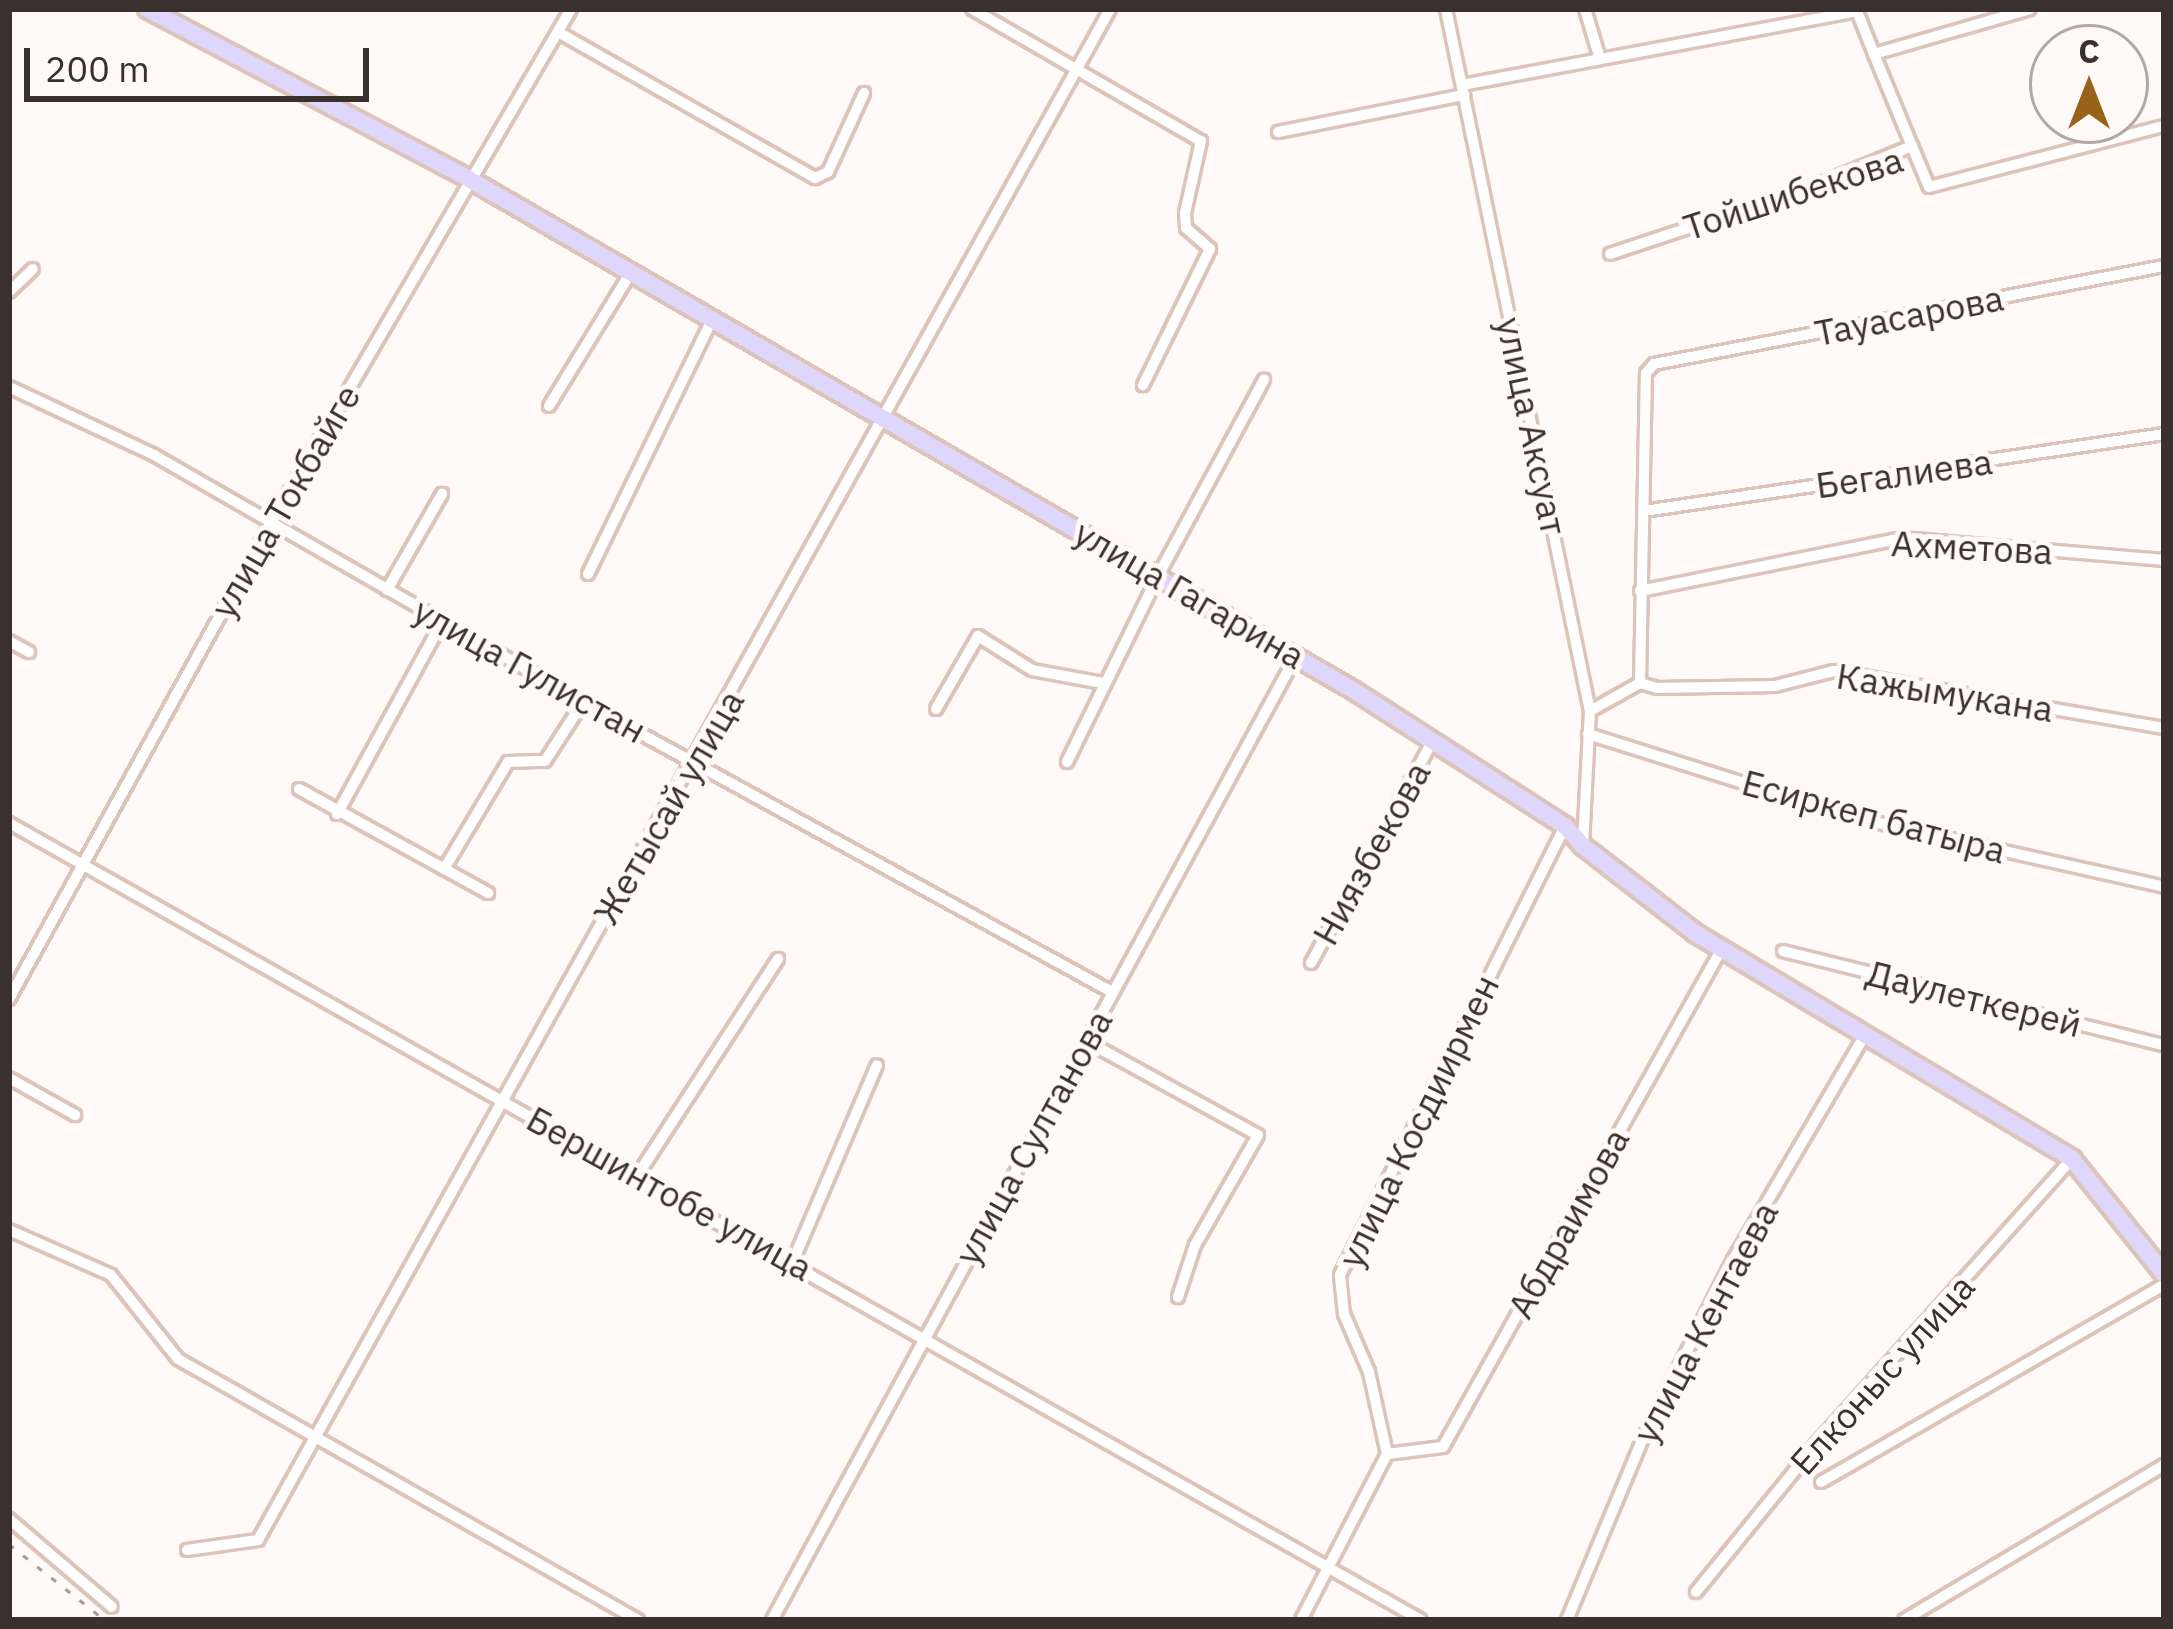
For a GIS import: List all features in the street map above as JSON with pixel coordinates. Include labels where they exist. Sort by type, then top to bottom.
[{"type":"main road","name":"улица Гагарина","points":[[147,9],[470,179],[1296,656],[1565,826],[1583,846],[1721,950],[2072,1159],[2164,1274]]},
{"type":"street","name":"улица Токбайге","points":[[9,999],[272,521],[571,9]]},
{"type":"street","points":[[972,9],[1201,141],[1186,229],[1210,249],[1143,385]]},
{"type":"street","name":"Жетысай улица","points":[[187,1550],[258,1540],[886,419],[1110,9]]},
{"type":"street","name":"улица Аксуат","points":[[1446,9],[1590,711],[1583,846]]},
{"type":"street","points":[[1585,9],[1600,59]]},
{"type":"street","points":[[1874,54],[2030,9]]},
{"type":"street","points":[[1278,132],[1600,59],[1858,11],[1912,146]]},
{"type":"street","points":[[558,32],[815,178],[828,172],[864,93]]},
{"type":"street","name":"Тойшибекова","points":[[1610,254],[1814,186],[1912,146],[1929,187],[2164,126]]},
{"type":"street","name":"Тауасарова","points":[[1644,511],[1646,374],[1654,364],[2164,266]]},
{"type":"street","points":[[9,292],[33,269]]},
{"type":"street","points":[[549,406],[630,274]]},
{"type":"street","points":[[588,574],[713,318]]},
{"type":"street","points":[[1067,762],[1159,574],[1264,380]]},
{"type":"street","name":"улица Гулистан","points":[[9,387],[154,454],[583,702],[1112,992]]},
{"type":"street","name":"Бегалиева","points":[[1644,511],[2164,434]]},
{"type":"street","points":[[387,590],[442,494]]},
{"type":"street","points":[[1590,711],[1640,682],[1644,511]]},
{"type":"street","name":"Ахметова","points":[[1640,591],[1902,538],[2164,560]]},
{"type":"street","points":[[337,814],[442,622]]},
{"type":"street","points":[[936,709],[978,635],[1032,670],[1103,683]]},
{"type":"street","points":[[9,641],[28,652]]},
{"type":"street","name":"улица Султанова","points":[[772,1620],[1296,656]]},
{"type":"street","name":"Кажымукана","points":[[1640,682],[1657,688],[1775,686],[1834,671],[2164,728]]},
{"type":"street","points":[[444,869],[508,762],[545,760],[583,702]]},
{"type":"street","name":"Есиркеп батыра","points":[[1588,734],[1852,817],[2164,887]]},
{"type":"street","name":"Ниязбекова","points":[[1311,963],[1432,742]]},
{"type":"street","points":[[299,789],[488,893]]},
{"type":"street","name":"Бершинтобе улица","points":[[9,823],[1421,1620]]},
{"type":"street","name":"улица Косдиирмен","points":[[1388,1454],[1369,1372],[1344,1314],[1340,1275],[1565,826]]},
{"type":"street","name":"Абдраимова","points":[[1388,1454],[1443,1448],[1721,950]]},
{"type":"street","name":"Даулеткерей","points":[[1783,951],[2164,1045]]},
{"type":"street","points":[[637,1176],[778,959]]},
{"type":"street","name":"улица Кентаева","points":[[1567,1620],[1643,1438],[1733,1260],[1865,1036]]},
{"type":"street","points":[[1086,1041],[1258,1136],[1196,1245],[1178,1297]]},
{"type":"street","points":[[793,1262],[877,1065]]},
{"type":"street","points":[[9,1078],[75,1115]]},
{"type":"street","name":"Елконыс улица","points":[[1696,1592],[1803,1460],[2072,1159]]},
{"type":"street","points":[[9,1230],[111,1275],[178,1359],[638,1620]]},
{"type":"street","points":[[1821,1482],[2164,1285]]},
{"type":"street","points":[[1301,1620],[1388,1454]]},
{"type":"street","points":[[1904,1620],[2164,1465]]},
{"type":"street","points":[[9,1519],[112,1607]]},
{"type":"railway","points":[[9,1544],[105,1620]]}]
